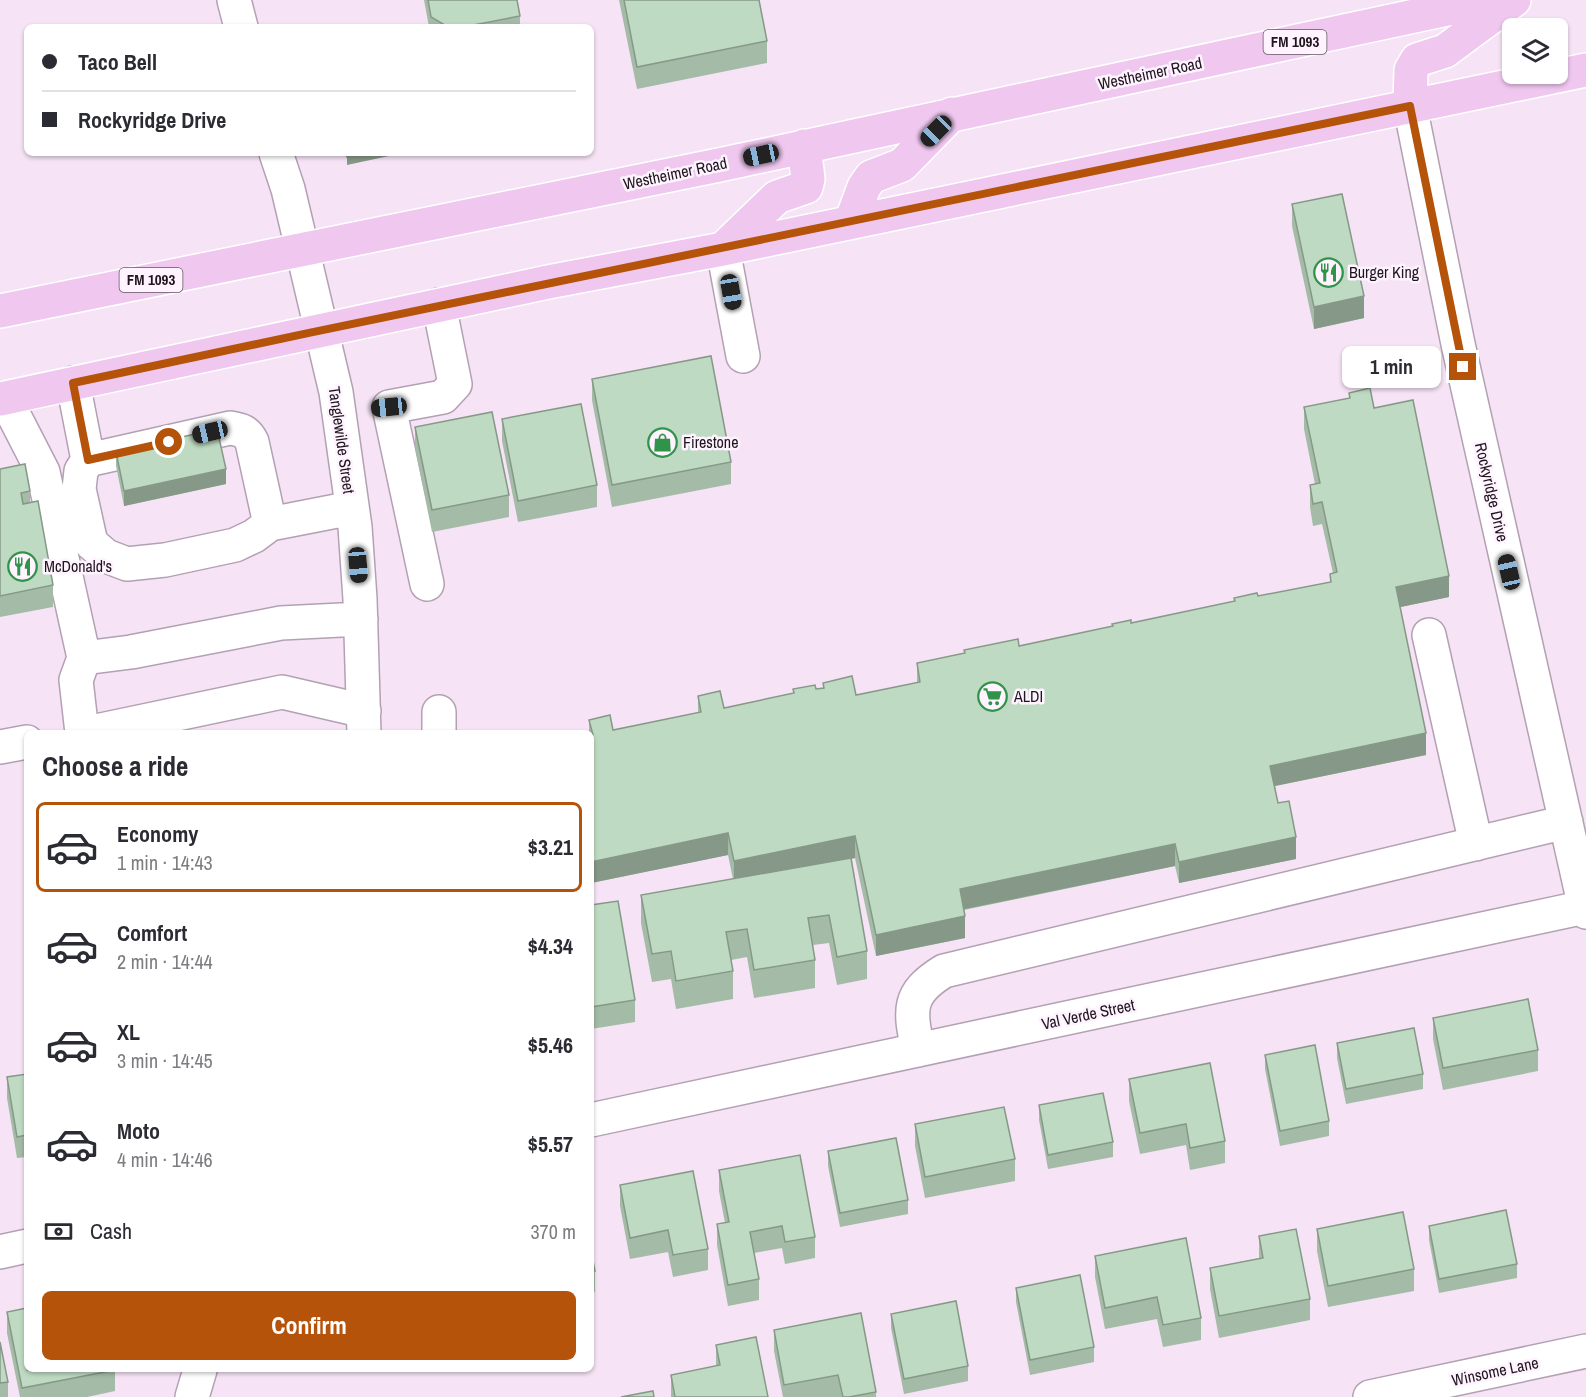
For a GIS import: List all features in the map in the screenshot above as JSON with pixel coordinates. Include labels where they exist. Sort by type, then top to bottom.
[{"type":"main road","name":"Westheimer Road","points":[[0,311],[804,146],[1489,0]]},
{"type":"main road","points":[[1410,106],[1411,70],[1417,60],[1445,51],[1514,0]]},
{"type":"main road","points":[[2,398],[439,305],[723,249],[1586,70]]},
{"type":"main road","points":[[851,222],[864,187],[871,177],[902,165],[952,114]]},
{"type":"main road","points":[[723,249],[777,197],[806,187],[808,179],[804,146]]},
{"type":"street","points":[[234,0],[240,24]]},
{"type":"street","name":"Rockyridge Drive","points":[[1410,106],[1458,344],[1586,912]]},
{"type":"street","name":"Tanglewilde Street","points":[[277,156],[302,250],[339,413],[352,508],[361,619],[364,722]]},
{"type":"street","points":[[723,249],[743,356]]},
{"type":"street","points":[[339,413],[443,397],[455,384],[439,305]]},
{"type":"street","points":[[73,383],[88,460],[81,471],[79,489],[91,543],[106,556],[128,564],[165,560],[235,545],[254,537],[270,524],[352,508]]},
{"type":"street","points":[[2,398],[43,472],[84,658],[76,680],[82,730]]},
{"type":"street","points":[[389,407],[427,584]]},
{"type":"street","points":[[88,460],[230,428],[241,429],[249,434],[252,442],[270,524]]},
{"type":"street","points":[[84,658],[131,652],[281,623],[361,619]]},
{"type":"street","points":[[1429,635],[1476,844]]},
{"type":"street","points":[[101,730],[282,692],[364,722]]},
{"type":"street","points":[[0,747],[24,743]]},
{"type":"street","points":[[918,1050],[911,1017],[914,998],[926,982],[944,971],[1566,822]]},
{"type":"street","name":"Val Verde Street","points":[[594,1119],[1586,907]]},
{"type":"street","points":[[0,1252],[24,1247]]},
{"type":"street","name":"Winsome Lane","points":[[1370,1397],[1586,1352]]},
{"type":"street","points":[[192,1397],[199,1372]]},
{"type":"building","points":[[428,0],[517,0],[520,16],[479,24],[443,24],[431,17]]},
{"type":"building","points":[[624,0],[759,0],[767,41],[637,67]]},
{"type":"building","name":"Burger King","points":[[1342,194],[1364,296],[1314,307],[1292,204]]},
{"type":"building","name":"Firestone","points":[[711,356],[731,462],[612,485],[592,379]]},
{"type":"building","points":[[1370,388],[1374,408],[1413,400],[1449,576],[1396,587],[1426,733],[1270,766],[1278,803],[1289,801],[1296,837],[1179,862],[1175,844],[960,889],[965,916],[876,935],[855,836],[734,861],[728,833],[594,861],[594,730],[592,730],[589,720],[610,715],[613,730],[701,712],[698,696],[720,691],[724,708],[794,693],[793,689],[815,685],[816,689],[824,688],[823,683],[852,676],[856,695],[920,682],[917,663],[965,653],[964,650],[1018,639],[1019,646],[1131,620],[1131,623],[1235,601],[1234,598],[1257,593],[1258,596],[1331,582],[1330,574],[1337,572],[1322,502],[1313,504],[1310,485],[1320,483],[1304,407],[1350,398],[1349,393]]},
{"type":"building","points":[[581,404],[597,485],[518,501],[502,419]]},
{"type":"building","points":[[492,412],[509,495],[432,510],[415,427]]},
{"type":"building","points":[[217,429],[226,469],[124,491],[116,452]]},
{"type":"building","name":"McDonald's","points":[[25,464],[30,491],[21,493],[23,504],[38,501],[53,585],[0,596],[0,469]]},
{"type":"building","points":[[851,858],[867,951],[837,957],[829,915],[808,918],[815,960],[754,970],[747,929],[726,932],[733,971],[676,981],[671,951],[652,954],[641,895]]},
{"type":"building","points":[[618,901],[635,1000],[594,1007],[594,905]]},
{"type":"building","points":[[1528,999],[1538,1050],[1443,1068],[1433,1018]]},
{"type":"building","points":[[1414,1028],[1423,1074],[1346,1089],[1337,1043]]},
{"type":"building","points":[[1315,1045],[1329,1121],[1280,1131],[1265,1055]]},
{"type":"building","points":[[1210,1063],[1225,1141],[1190,1148],[1186,1124],[1140,1133],[1129,1079]]},
{"type":"building","points":[[24,1074],[24,1136],[17,1137],[7,1077]]},
{"type":"building","points":[[1103,1093],[1113,1142],[1048,1155],[1039,1105]]},
{"type":"building","points":[[1004,1107],[1015,1159],[925,1177],[915,1124]]},
{"type":"building","points":[[896,1138],[908,1200],[840,1213],[828,1151]]},
{"type":"building","points":[[800,1155],[815,1237],[785,1242],[782,1226],[750,1232],[759,1279],[728,1285],[717,1224],[729,1222],[719,1170]]},
{"type":"building","points":[[693,1171],[708,1249],[673,1255],[668,1230],[630,1238],[620,1185]]},
{"type":"building","points":[[1506,1210],[1517,1264],[1439,1279],[1429,1226]]},
{"type":"building","points":[[1403,1212],[1414,1269],[1328,1286],[1317,1229]]},
{"type":"building","points":[[1296,1229],[1310,1299],[1219,1316],[1210,1268],[1263,1258],[1259,1236]]},
{"type":"building","points":[[1186,1238],[1201,1318],[1163,1325],[1157,1297],[1105,1308],[1095,1256]]},
{"type":"building","points":[[1080,1275],[1094,1347],[1030,1360],[1016,1288]]},
{"type":"building","points":[[956,1301],[968,1366],[904,1379],[891,1314]]},
{"type":"building","points":[[24,1309],[24,1372],[105,1372],[22,1388],[7,1312]]},
{"type":"building","points":[[861,1313],[876,1392],[843,1397],[838,1375],[784,1385],[774,1330]]},
{"type":"building","points":[[756,1337],[768,1397],[675,1397],[671,1375],[720,1365],[716,1345]]},
{"type":"building","points":[[0,1342],[8,1382],[0,1383]]},
{"type":"building","points":[[653,1391],[654,1397],[621,1397]]},
{"type":"place","name":"Burger King","points":[[1328,272]]},
{"type":"place","name":"Firestone","points":[[662,442]]},
{"type":"place","name":"McDonald's","points":[[23,566]]},
{"type":"place","name":"ALDI","points":[[993,696]]},
{"type":"route","points":[[169,442],[88,460],[73,383],[548,282],[723,249],[1410,106],[1463,367]]}]
